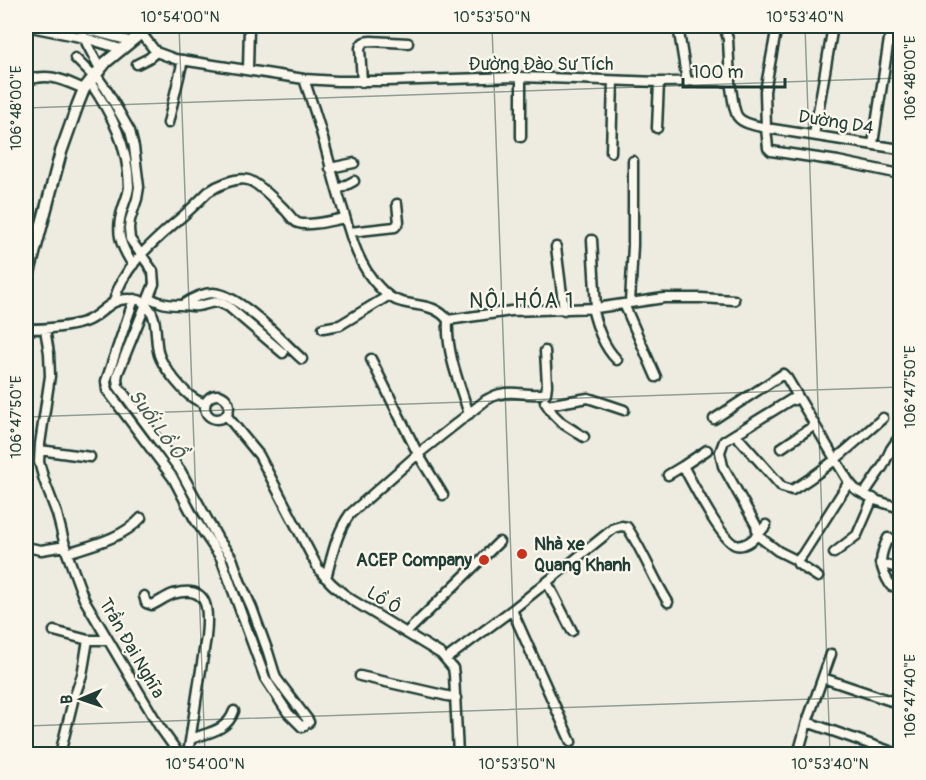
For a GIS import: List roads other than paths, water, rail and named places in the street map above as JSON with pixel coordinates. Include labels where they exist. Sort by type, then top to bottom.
[{"type":"main road","points":[[26,284],[30,252],[40,229],[67,131],[93,79],[106,62],[146,29]]},
{"type":"street","points":[[26,26],[84,38],[121,49]]},
{"type":"street","points":[[77,26],[84,38],[93,79],[123,145],[128,167],[129,189],[126,211],[130,239],[137,260]]},
{"type":"street","points":[[77,26],[130,41]]},
{"type":"street","points":[[248,70],[249,26]]},
{"type":"street","points":[[678,26],[687,82]]},
{"type":"street","points":[[724,26],[728,39],[730,82],[735,112],[744,121],[766,128]]},
{"type":"street","points":[[777,26],[765,91],[768,148],[771,151],[838,161],[900,174]]},
{"type":"street","points":[[814,135],[833,26]]},
{"type":"street","points":[[873,144],[891,26]]},
{"type":"street","points":[[137,64],[156,52],[146,29]]},
{"type":"street","points":[[363,82],[361,44],[365,41],[408,43]]},
{"type":"street","name":"Đường Đào Sư Tích","points":[[156,52],[183,60],[304,79],[363,82],[561,77],[613,81],[730,82]]},
{"type":"street","points":[[75,58],[93,79]]},
{"type":"street","points":[[168,123],[183,60]]},
{"type":"street","points":[[26,81],[37,77],[93,79]]},
{"type":"street","points":[[521,77],[521,137]]},
{"type":"street","points":[[304,79],[345,218],[364,266],[374,282],[388,296],[402,302],[436,309],[448,320],[447,332],[453,365],[469,414]]},
{"type":"street","points":[[611,152],[613,81]]},
{"type":"street","points":[[657,128],[659,82]]},
{"type":"street","name":"Dường D4","points":[[766,128],[900,148]]},
{"type":"street","points":[[633,161],[633,245],[627,304],[656,378]]},
{"type":"street","points":[[330,168],[354,163]]},
{"type":"street","points":[[114,302],[117,288],[137,260],[213,188],[238,180],[250,181],[300,224],[345,218]]},
{"type":"street","points":[[337,190],[354,181]]},
{"type":"street","points":[[350,232],[395,227],[399,222],[398,204]]},
{"type":"street","points":[[126,211],[119,220],[121,244],[137,260],[153,271],[154,284],[142,301],[106,381],[107,390],[173,478],[194,518],[221,558],[245,607],[276,678],[309,722],[302,727],[288,713],[265,678],[245,607],[240,581],[232,558],[218,539],[180,470],[118,386],[118,373],[142,301]]},
{"type":"street","points":[[26,225],[40,229]]},
{"type":"street","points":[[592,240],[594,308],[599,334],[617,360]]},
{"type":"street","points":[[556,247],[564,310]]},
{"type":"street","points":[[182,305],[195,297],[211,293],[237,301],[302,359]]},
{"type":"street","points":[[323,328],[340,325],[388,296]]},
{"type":"street","points":[[448,320],[511,311],[594,308],[664,298],[734,300]]},
{"type":"street","points":[[26,329],[45,329],[85,322],[114,302],[142,301],[196,306],[220,302],[283,353]]},
{"type":"street","name":"Lồ Ô","points":[[142,301],[153,312],[159,356],[190,397],[205,404]]},
{"type":"street","name":"Trần Đại Nghĩa","points":[[45,329],[50,376],[39,462],[44,480],[84,598],[159,726],[179,754]]},
{"type":"street","points":[[326,578],[344,522],[350,514],[418,454],[486,400],[497,394],[507,392],[538,394],[547,391],[545,351]]},
{"type":"street","points":[[371,359],[418,454],[443,495]]},
{"type":"street","points":[[714,419],[783,374],[855,489],[900,508]]},
{"type":"street","points":[[538,394],[562,423],[584,437]]},
{"type":"street","name":"Lồ Ô","points":[[215,395],[223,396],[229,406],[226,415],[221,419],[213,419],[207,414],[205,404],[211,396],[215,395]]},
{"type":"street","points":[[547,405],[588,398],[624,410]]},
{"type":"street","points":[[794,400],[792,399],[724,441],[720,452],[723,466],[756,525],[758,536],[818,577]]},
{"type":"street","name":"Lồ Ô","points":[[226,415],[259,454],[318,568],[326,578],[352,600],[446,659]]},
{"type":"street","points":[[735,434],[782,487],[792,490],[835,459],[882,418]]},
{"type":"street","points":[[781,448],[815,425]]},
{"type":"street","points":[[864,494],[900,436]]},
{"type":"street","points":[[40,450],[90,457]]},
{"type":"street","points":[[668,475],[707,450]]},
{"type":"street","points":[[683,466],[730,543],[742,545],[758,536],[766,525]]},
{"type":"street","points":[[796,560],[803,554],[849,482]]},
{"type":"street","points":[[834,553],[857,535],[873,498]]},
{"type":"street","points":[[26,547],[41,550],[67,549],[121,533],[141,518]]},
{"type":"street","points":[[458,754],[453,668],[446,659],[513,610],[614,528],[627,527],[668,602]]},
{"type":"street","points":[[891,586],[880,563],[888,538],[900,541]]},
{"type":"street","points":[[406,633],[499,542]]},
{"type":"street","points":[[880,563],[900,569]]},
{"type":"street","points":[[547,582],[572,631]]},
{"type":"street","points":[[144,596],[146,603],[152,605],[171,595],[193,592],[199,594],[205,603],[208,623],[188,754]]},
{"type":"street","points":[[513,610],[571,742]]},
{"type":"street","points":[[54,631],[88,640],[107,640]]},
{"type":"street","points":[[60,754],[82,675],[88,640]]},
{"type":"street","points":[[798,754],[831,654]]},
{"type":"street","points":[[360,676],[456,698]]},
{"type":"street","points":[[823,678],[900,704]]},
{"type":"street","points":[[191,739],[225,726],[234,711]]},
{"type":"street","points":[[807,722],[899,753]]},
{"type":"waterway","name":"Suối Lồ Ồ","points":[[116,115],[126,135],[132,162],[134,190],[124,220],[124,234],[128,247],[136,257]]},
{"type":"waterway","name":"Suối Lồ Ồ","points":[[140,261],[148,276],[148,289]]},
{"type":"waterway","name":"Suối Lồ Ồ","points":[[116,367],[140,305]]},
{"type":"waterway","name":"Suối Lồ Ồ","points":[[114,375],[113,382],[116,389]]},
{"type":"waterway","name":"Suối Lồ Ồ","points":[[133,413],[176,473],[209,532]]},
{"type":"waterway","name":"Suối Lồ Ồ","points":[[243,597],[272,682],[301,718]]},
{"type":"place","name":"Nhà xe Quang Khanh","points":[[522,554]]},
{"type":"place","name":"ACEP Company","points":[[484,560]]},
{"type":"district","name":"NỘI HÓA 1","points":[[522,301]]}]
